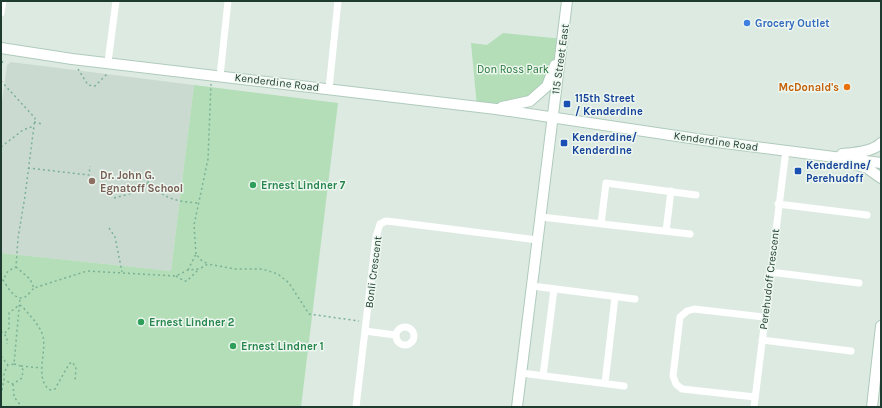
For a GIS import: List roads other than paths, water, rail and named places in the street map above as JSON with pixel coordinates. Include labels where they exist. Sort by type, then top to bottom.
[{"type":"street","points":[[1,13],[3,1]]},
{"type":"street","points":[[109,67],[116,1]]},
{"type":"street","points":[[215,75],[228,1]]},
{"type":"street","points":[[329,88],[338,1]]},
{"type":"street","name":"115 Street East","points":[[552,117],[562,50],[567,1]]},
{"type":"street","name":"Kenderdine Road","points":[[1,48],[109,67],[215,75],[329,88],[496,109],[881,163]]},
{"type":"street","points":[[496,109],[530,101],[547,86],[562,50]]},
{"type":"street","points":[[517,407],[552,117]]},
{"type":"street","points":[[824,155],[866,150],[879,146],[881,143]]},
{"type":"street","name":"Perehudoff Crescent","points":[[754,407],[778,204],[786,150]]},
{"type":"street","points":[[824,155],[867,168],[881,178]]},
{"type":"street","points":[[601,224],[606,183],[696,195]]},
{"type":"street","points":[[666,231],[671,191]]},
{"type":"street","points":[[778,204],[867,215]]},
{"type":"street","points":[[540,216],[690,234]]},
{"type":"street","name":"Bonli Crescent","points":[[356,407],[376,237],[380,224],[386,221],[538,240]]},
{"type":"street","points":[[770,272],[859,283]]},
{"type":"street","points":[[532,286],[635,299]]},
{"type":"street","points":[[543,376],[554,289]]},
{"type":"street","points":[[605,383],[615,296]]},
{"type":"street","points":[[755,397],[682,389],[676,384],[673,376],[680,317],[687,311],[694,309],[764,317]]},
{"type":"street","points":[[872,407],[881,326]]},
{"type":"street","points":[[365,331],[395,335]]},
{"type":"street","points":[[762,340],[851,351]]},
{"type":"street","points":[[521,373],[624,386]]},
{"type":"place","name":"Grocery Outlet","points":[[747,23]]},
{"type":"place","name":"McDonald's","points":[[847,87]]},
{"type":"place","name":"115th Street / Kenderdine","points":[[567,104]]},
{"type":"place","name":"Kenderdine/ Kenderdine","points":[[564,143]]},
{"type":"place","name":"Kenderdine/ Perehudoff","points":[[798,171]]},
{"type":"place","name":"Dr. John G. Egnatoff School","points":[[92,181]]},
{"type":"place","name":"Ernest Lindner 7","points":[[253,185]]},
{"type":"place","name":"Ernest Lindner 2","points":[[141,322]]},
{"type":"place","name":"Ernest Lindner 1","points":[[233,346]]},
{"type":"park label","name":"Don Ross Park","points":[[513,69]]}]
